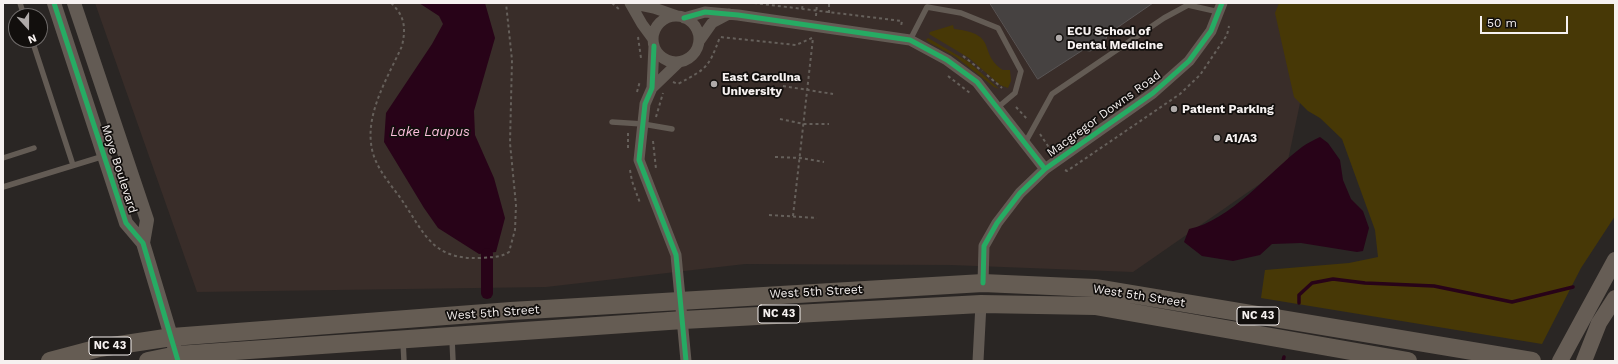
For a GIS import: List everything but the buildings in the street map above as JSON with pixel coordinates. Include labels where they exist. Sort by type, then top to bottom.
[{"type":"main road","points":[[1560,361],[1615,260]]},
{"type":"main road","name":"West 5th Street","points":[[50,361],[99,348],[172,337],[681,300],[983,283],[1095,288],[1532,361]]},
{"type":"main road","points":[[1584,361],[1599,323],[1615,298]]},
{"type":"main road","name":"West 5th Street","points":[[148,361],[452,336],[683,320],[980,304],[1095,306],[1408,361]]},
{"type":"street","name":"Moye Boulevard","points":[[54,3],[126,223],[142,243],[178,358]]},
{"type":"street","name":"Moye Boulevard","points":[[74,3],[147,220],[142,243]]},
{"type":"street","points":[[630,3],[654,8],[680,17],[695,26],[700,40]]},
{"type":"street","points":[[630,3],[664,59],[679,62],[685,61],[696,52],[700,40],[712,23],[729,14]]},
{"type":"street","name":"Macgregor Downs Road","points":[[983,283],[984,246],[997,223],[1020,193],[1045,169],[1153,93],[1189,61],[1211,31],[1220,7]]},
{"type":"street","points":[[686,361],[676,256],[639,160],[645,104],[652,88],[654,43],[658,26],[670,17],[680,17],[705,12],[729,14],[910,40],[947,60],[977,82],[1045,169]]},
{"type":"street","points":[[652,88],[679,62]]},
{"type":"street","points":[[978,361],[980,304]]},
{"type":"lane","points":[[1024,143],[1052,94],[1164,18],[1188,5],[1220,7]]},
{"type":"lane","points":[[910,40],[927,7],[961,13],[998,28],[1021,71],[1015,93],[997,108]]},
{"type":"lane","points":[[35,48],[73,165]]},
{"type":"lane","points":[[612,122],[643,124],[672,129]]},
{"type":"lane","points":[[3,158],[34,148]]},
{"type":"lane","points":[[3,187],[104,156]]},
{"type":"lane","points":[[452,336],[453,361]]},
{"type":"lane","points":[[403,340],[404,361]]},
{"type":"path","points":[[391,3],[402,16],[405,34],[402,46],[372,117],[370,132],[372,154],[384,176],[429,240],[442,250],[458,258],[477,258],[498,257],[509,252],[515,230],[516,205],[510,143],[512,60],[506,3]]},
{"type":"path","points":[[754,3],[902,21],[901,26]]},
{"type":"path","points":[[802,9],[803,3]]},
{"type":"path","points":[[793,216],[817,3]]},
{"type":"path","points":[[828,12],[829,3]]},
{"type":"path","points":[[639,31],[638,38],[642,62]]},
{"type":"path","points":[[668,80],[678,84],[704,70],[711,60],[720,37],[796,45],[814,37]]},
{"type":"path","points":[[946,75],[971,94]]},
{"type":"path","points":[[783,86],[833,94]]},
{"type":"path","points":[[656,117],[664,91]]},
{"type":"path","points":[[1016,107],[1028,120]]},
{"type":"path","points":[[780,119],[804,124],[829,124]]},
{"type":"path","points":[[653,137],[657,174]]},
{"type":"path","points":[[776,157],[800,158],[824,162]]},
{"type":"path","points":[[769,215],[817,218]]},
{"type":"shaded area","name":"East Carolina University","points":[[95,3],[1321,3],[1287,165],[1133,272],[951,265],[745,264],[546,287],[197,292]]},
{"type":"shaded area","points":[[1279,3],[1615,3],[1615,216],[1581,268],[1542,344],[1261,298],[1265,270],[1349,263],[1378,257],[1375,230],[1342,139],[1320,118],[1308,111],[1294,97],[1275,13]]},
{"type":"shaded area","points":[[953,25],[954,29],[977,35],[983,40],[995,64],[1003,70],[1010,70],[1011,81],[1008,88],[1000,85],[969,58],[929,34],[930,32]]},
{"type":"shaded area","points":[[928,38],[969,62],[999,89],[994,87],[956,57],[930,43],[926,40]]},
{"type":"water","name":"Lake Laupus","points":[[419,3],[485,3],[495,38],[474,111],[475,135],[494,178],[505,218],[496,252],[479,254],[438,228],[424,208],[384,142],[386,113],[432,44],[443,24],[439,16]]},
{"type":"water","points":[[1320,137],[1328,143],[1340,160],[1343,180],[1351,199],[1363,211],[1369,228],[1363,251],[1357,252],[1301,243],[1272,244],[1260,255],[1233,261],[1202,256],[1184,242],[1189,229],[1204,224],[1234,206],[1289,157],[1308,143]]},
{"type":"waterway","points":[[487,254],[487,293]]},
{"type":"waterway","points":[[1299,303],[1299,295],[1312,283],[1333,279],[1365,283],[1434,286],[1512,302],[1573,287]]},
{"type":"waterway","points":[[1283,361],[1284,357]]},
{"type":"cycle path","points":[[54,3],[126,223],[143,243],[178,361]]},
{"type":"cycle path","points":[[983,283],[984,246],[997,223],[1020,193],[1045,169],[1153,93],[1189,61],[1211,31],[1222,3]]},
{"type":"cycle path","points":[[684,18],[705,12],[738,15],[910,40],[947,60],[977,82],[1045,169]]},
{"type":"cycle path","points":[[654,46],[652,88],[645,104],[639,160],[676,255],[686,361]]},
{"type":"place","name":"ECU School of Dental Medicine","points":[[1059,38]]},
{"type":"place","name":"East Carolina University","points":[[714,84]]},
{"type":"place","name":"Patient Parking","points":[[1174,109]]},
{"type":"place","name":"A1/A3","points":[[1217,138]]}]
